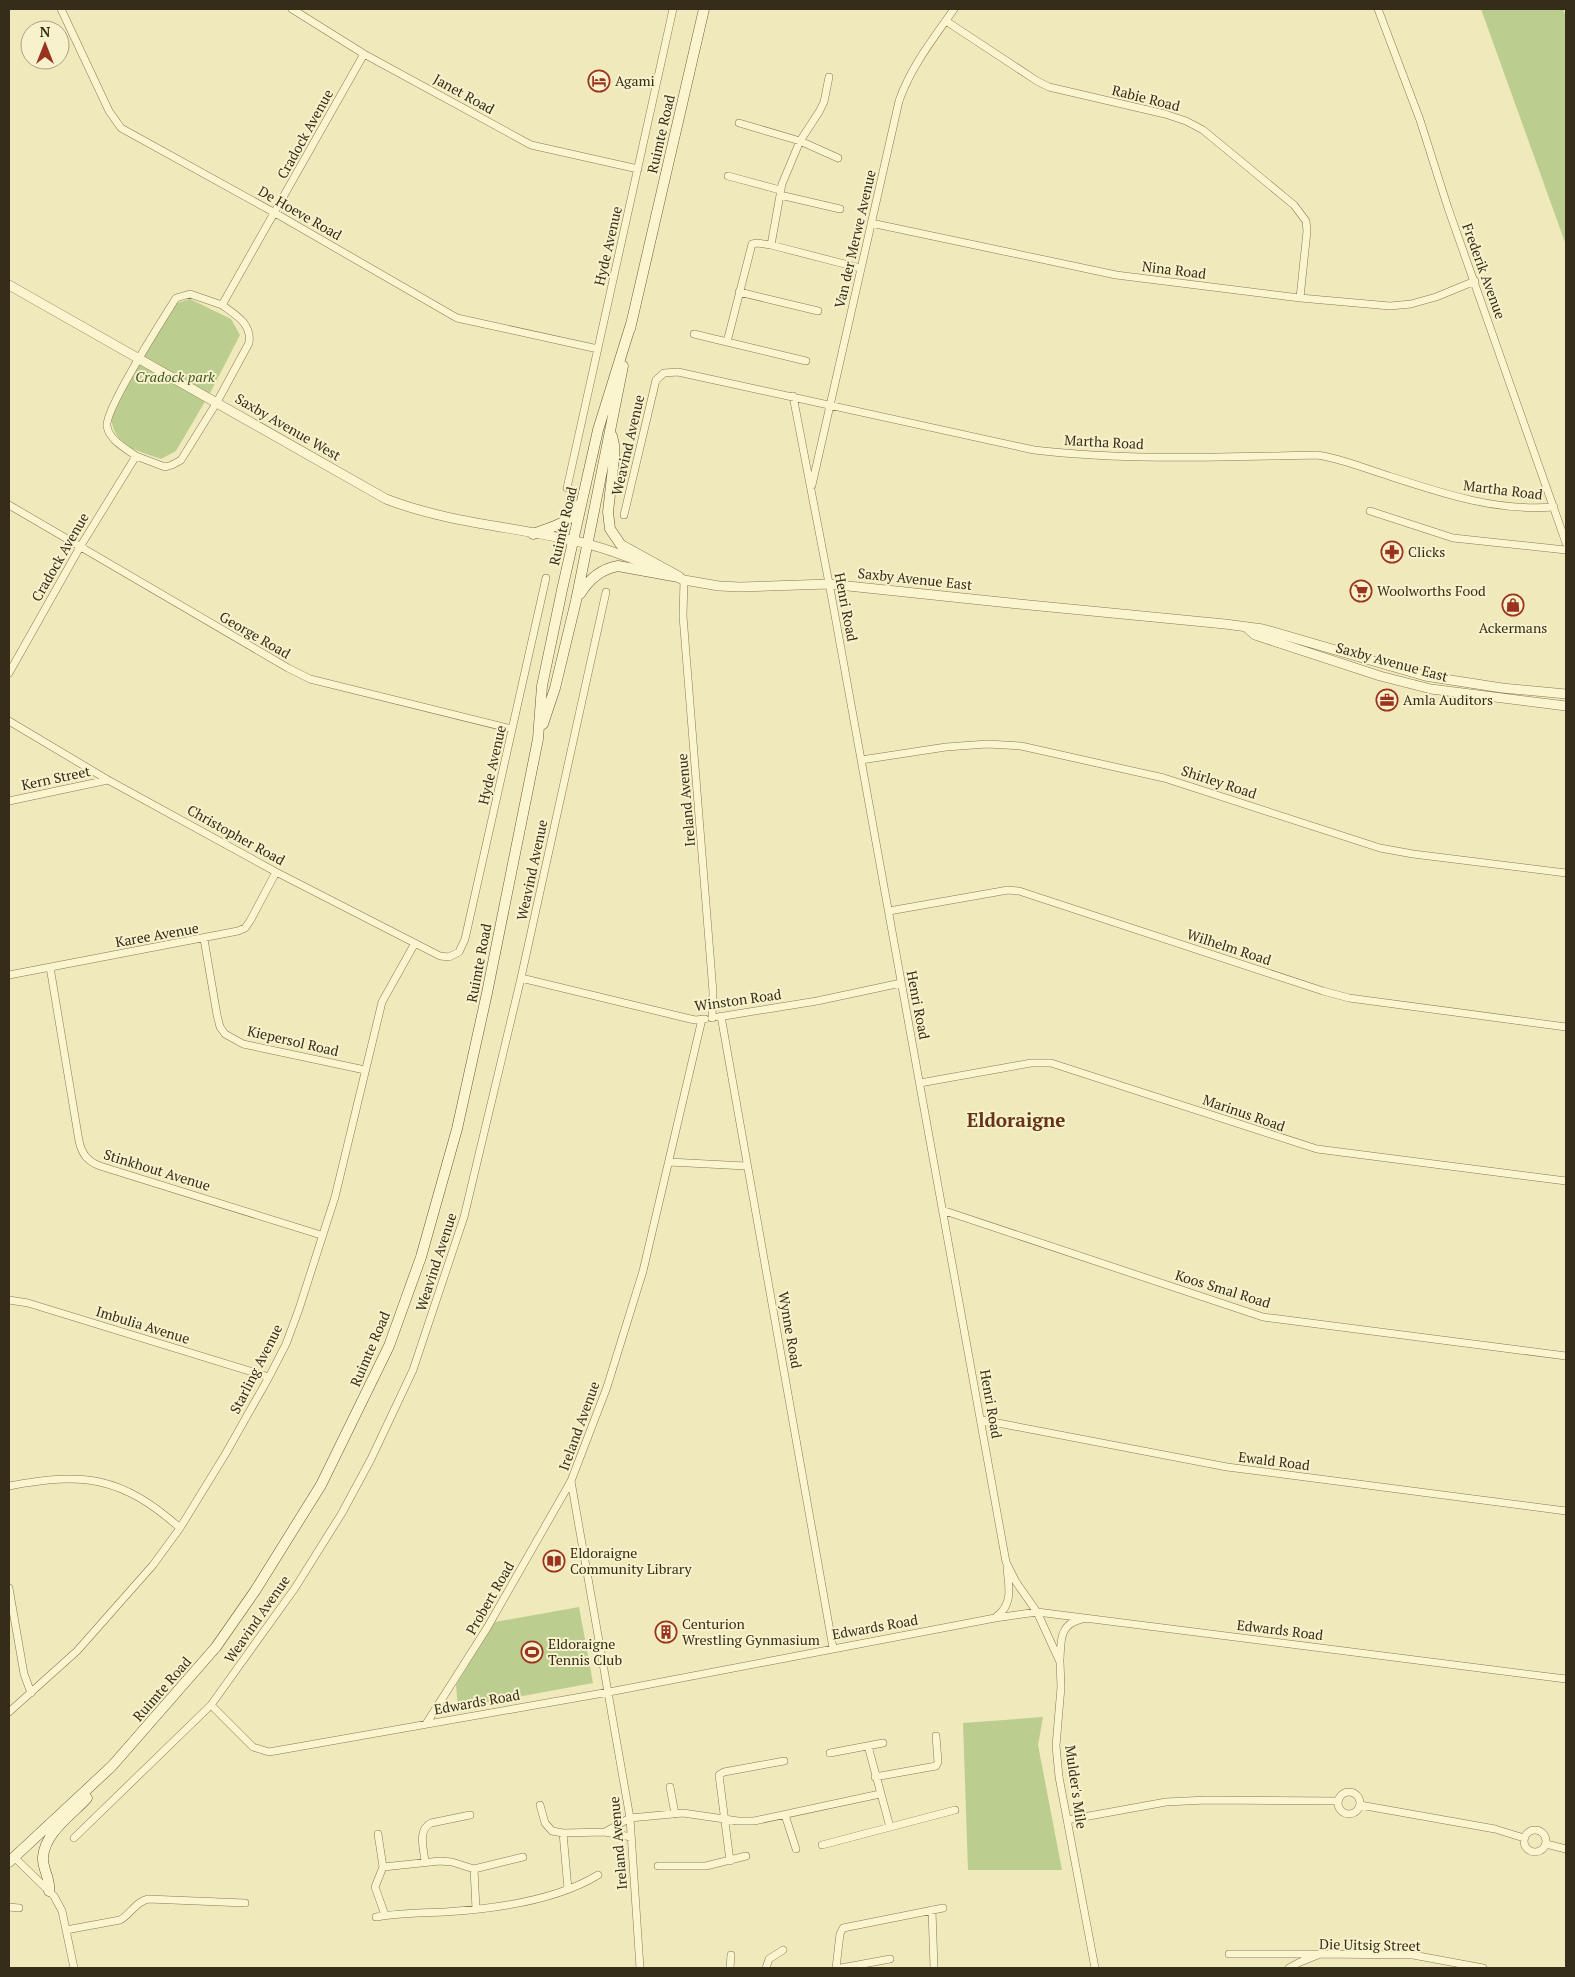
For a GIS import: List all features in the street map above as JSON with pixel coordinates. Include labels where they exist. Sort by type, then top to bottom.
[{"type":"main road","name":"Ruimte Road","points":[[538,739],[556,688],[611,433],[631,324],[704,9]]},
{"type":"main road","name":"Ruimte Road","points":[[11,1860],[112,1766],[216,1647],[255,1591],[321,1485],[389,1346],[421,1258],[457,1129],[487,993],[538,739],[542,686],[573,541],[598,430],[631,324]]},
{"type":"main road","points":[[611,433],[614,444],[614,459],[607,520],[611,532],[622,544],[682,579]]},
{"type":"main road","points":[[534,534],[565,522],[577,509],[585,491]]},
{"type":"main road","points":[[576,600],[586,584],[610,567],[626,566],[682,579]]},
{"type":"main road","points":[[49,1891],[49,1881],[43,1856],[49,1841],[60,1825],[97,1788],[112,1766]]},
{"type":"street","name":"De Hoeve Road","points":[[61,9],[108,110],[121,128],[275,213],[457,318],[598,349]]},
{"type":"street","name":"Janet Road","points":[[292,9],[364,54],[531,145],[638,169]]},
{"type":"street","name":"Hyde Avenue","points":[[567,488],[674,9]]},
{"type":"street","name":"Van der Merwe Avenue","points":[[811,488],[860,268],[904,88],[921,56],[954,9]]},
{"type":"street","name":"Frederik Avenue","points":[[1378,9],[1420,120],[1448,208],[1566,543]]},
{"type":"street","name":"Rabie Road","points":[[946,21],[1029,76],[1049,87],[1165,114],[1186,121],[1203,130],[1301,212],[1306,221],[1307,236],[1300,298]]},
{"type":"street","name":"Cradock Avenue","points":[[222,305],[364,54]]},
{"type":"street","points":[[771,245],[780,193],[800,141],[824,102],[829,77]]},
{"type":"street","points":[[739,123],[800,141],[838,158]]},
{"type":"street","points":[[728,176],[780,193],[840,209]]},
{"type":"street","name":"Nina Road","points":[[871,223],[1116,275],[1300,298],[1390,306],[1411,304],[1475,281]]},
{"type":"street","points":[[727,342],[752,244],[771,245],[860,268]]},
{"type":"street","name":"Saxby Avenue West","points":[[9,285],[386,499],[429,512],[587,544]]},
{"type":"street","points":[[739,292],[818,311]]},
{"type":"street","points":[[190,294],[222,305],[243,321],[250,335],[249,343],[185,455],[177,463],[165,466],[136,456],[112,438],[107,426],[108,414],[139,358],[176,298],[190,294]]},
{"type":"street","points":[[694,334],[806,361]]},
{"type":"street","name":"Martha Road","points":[[656,380],[664,373],[678,372],[1034,450],[1141,456],[1326,456],[1460,498],[1510,506],[1554,507]]},
{"type":"street","name":"Weavind Avenue","points":[[624,515],[656,380]]},
{"type":"street","name":"Henri Road","points":[[793,396],[982,1420],[1006,1562],[1016,1582],[1037,1612]]},
{"type":"street","name":"Cradock Avenue","points":[[9,673],[80,547],[136,456]]},
{"type":"street","name":"George Road","points":[[9,506],[310,679],[512,729]]},
{"type":"street","points":[[1370,511],[1453,538],[1566,550]]},
{"type":"street","name":"Saxby Avenue East","points":[[587,544],[622,554],[682,579],[720,586],[829,584],[1225,624],[1263,629],[1425,676],[1502,688],[1566,694]]},
{"type":"street","name":"Hyde Avenue","points":[[456,954],[460,952],[465,939],[546,578]]},
{"type":"street","name":"Ireland Avenue","points":[[682,579],[713,992],[712,1018]]},
{"type":"street","name":"Weavind Avenue","points":[[74,1838],[211,1705],[295,1588],[342,1513],[371,1459],[413,1370],[464,1217],[520,978],[606,592]]},
{"type":"street","name":"Saxby Avenue East","points":[[1246,628],[1260,637],[1406,684],[1469,695],[1566,706]]},
{"type":"street","name":"Christopher Road","points":[[9,721],[108,780],[276,872],[440,956],[448,957],[456,954]]},
{"type":"street","name":"Shirley Road","points":[[861,760],[946,747],[987,744],[1021,746],[1164,778],[1380,848],[1413,854],[1566,872]]},
{"type":"street","name":"Kern Street","points":[[9,801],[108,780]]},
{"type":"street","name":"Karee Avenue","points":[[9,975],[234,933],[245,928],[276,872]]},
{"type":"street","name":"Wilhelm Road","points":[[889,911],[1008,890],[1020,891],[1349,998],[1566,1027]]},
{"type":"street","name":"Kiepersol Road","points":[[204,939],[217,1014],[220,1027],[225,1034],[244,1044],[365,1070]]},
{"type":"street","name":"Starling Avenue","points":[[9,1712],[77,1651],[153,1565],[180,1528],[270,1376],[286,1344],[299,1310],[335,1197],[382,1002],[415,943]]},
{"type":"street","name":"Stinkhout Avenue","points":[[50,967],[79,1141],[81,1150],[88,1160],[100,1166],[322,1235]]},
{"type":"street","name":"Winston Road","points":[[520,978],[682,1018],[702,1019],[817,1001],[901,983]]},
{"type":"street","name":"Wynne Road","points":[[721,1016],[746,1166],[763,1246],[833,1648]]},
{"type":"street","name":"Ireland Avenue","points":[[640,1968],[630,1818],[572,1481],[607,1388],[643,1271],[702,1019]]},
{"type":"street","name":"Marinus Road","points":[[920,1083],[1031,1063],[1051,1063],[1309,1148],[1342,1154],[1566,1181]]},
{"type":"street","points":[[668,1162],[746,1166]]},
{"type":"street","name":"Koos Smal Road","points":[[942,1210],[1263,1317],[1566,1356]]},
{"type":"street","name":"Imbulia Avenue","points":[[9,1300],[28,1303],[270,1376]]},
{"type":"street","name":"Ewald Road","points":[[982,1420],[1227,1467],[1566,1511]]},
{"type":"street","points":[[9,1486],[70,1478],[91,1480],[116,1486],[138,1495],[180,1528]]},
{"type":"street","name":"Probert Road","points":[[426,1724],[487,1628],[572,1481]]},
{"type":"street","points":[[995,1618],[1004,1611],[1009,1600],[1006,1562]]},
{"type":"street","points":[[9,1588],[24,1674],[31,1693]]},
{"type":"street","name":"Edwards Road","points":[[211,1705],[253,1747],[268,1752],[609,1692],[833,1648],[1037,1612],[1566,1679]]},
{"type":"street","name":"Mulder's Mile","points":[[1037,1612],[1060,1662],[1061,1687],[1056,1746],[1059,1777],[1095,1968]]},
{"type":"street","points":[[1060,1662],[1062,1637],[1068,1625],[1073,1621],[1089,1618]]},
{"type":"street","points":[[875,1778],[936,1766],[938,1762],[936,1736]]},
{"type":"street","points":[[830,1753],[882,1743]]},
{"type":"street","points":[[868,1746],[875,1778],[890,1827]]},
{"type":"street","points":[[730,1861],[718,1775],[724,1772],[784,1761]]},
{"type":"street","points":[[670,1787],[675,1814]]},
{"type":"street","points":[[1350,1792],[1356,1795],[1360,1805],[1356,1812],[1346,1814],[1339,1810],[1338,1801],[1343,1794],[1350,1792]]},
{"type":"street","points":[[605,1832],[630,1818],[692,1814],[746,1822],[880,1794]]},
{"type":"street","points":[[1067,1820],[1166,1802],[1207,1800],[1338,1801]]},
{"type":"street","points":[[540,1805],[548,1828],[552,1831],[563,1833],[605,1832],[632,1837]]},
{"type":"street","points":[[1360,1805],[1495,1829],[1524,1838]]},
{"type":"street","points":[[822,1845],[956,1810]]},
{"type":"street","points":[[425,1862],[422,1832],[425,1826],[470,1815]]},
{"type":"street","points":[[785,1815],[796,1849]]},
{"type":"street","points":[[1536,1830],[1545,1836],[1546,1844],[1540,1851],[1533,1852],[1525,1846],[1524,1838],[1529,1831],[1536,1830]]},
{"type":"street","points":[[563,1833],[568,1889]]},
{"type":"street","points":[[378,1834],[383,1867],[375,1887],[386,1915]]},
{"type":"street","points":[[1546,1844],[1566,1849]]},
{"type":"street","points":[[658,1866],[706,1866],[746,1856]]},
{"type":"street","points":[[383,1867],[425,1862],[446,1862],[474,1870],[523,1857]]},
{"type":"street","points":[[11,1860],[54,1896],[62,1911],[74,1968]]},
{"type":"street","points":[[474,1870],[476,1909]]},
{"type":"street","points":[[376,1916],[476,1909],[523,1902],[568,1889],[598,1876]]},
{"type":"street","points":[[66,1930],[120,1920],[127,1916],[140,1901],[148,1899],[245,1903]]},
{"type":"street","points":[[9,1907],[19,1908]]},
{"type":"street","points":[[836,1968],[842,1929],[943,1908]]},
{"type":"street","points":[[932,1910],[934,1968]]},
{"type":"street","points":[[766,1968],[770,1959],[783,1950]]},
{"type":"street","points":[[1229,1954],[1320,1954]]},
{"type":"street","name":"Die Uitsig Street","points":[[1289,1968],[1320,1954],[1413,1956],[1483,1968]]},
{"type":"street","points":[[730,1968],[731,1955]]},
{"type":"street","points":[[841,1968],[890,1959]]},
{"type":"green space","points":[[1481,9],[1563,9],[1566,17],[1566,245]]},
{"type":"green space","name":"Cradock park","points":[[190,299],[231,319],[240,335],[210,393],[176,451],[161,459],[126,445],[115,432],[111,413],[174,304]]},
{"type":"green space","name":"Eldoraigne Tennis Club","points":[[579,1607],[593,1683],[458,1708],[456,1685],[495,1622]]},
{"type":"green space","points":[[1043,1717],[1038,1745],[1062,1870],[968,1870],[963,1723]]},
{"type":"place","name":"Agami","points":[[599,81]]},
{"type":"place","name":"Clicks","points":[[1392,552]]},
{"type":"place","name":"Woolworths Food","points":[[1361,591]]},
{"type":"place","name":"Ackermans","points":[[1513,605]]},
{"type":"place","name":"Amla Auditors","points":[[1387,700]]},
{"type":"place","name":"Eldoraigne Community Library","points":[[554,1561]]},
{"type":"place","name":"Centurion Wrestling Gynmasium","points":[[666,1632]]},
{"type":"place","name":"Eldoraigne Tennis Club","points":[[532,1652]]},
{"type":"district","name":"Eldoraigne","points":[[1016,1120]]}]
